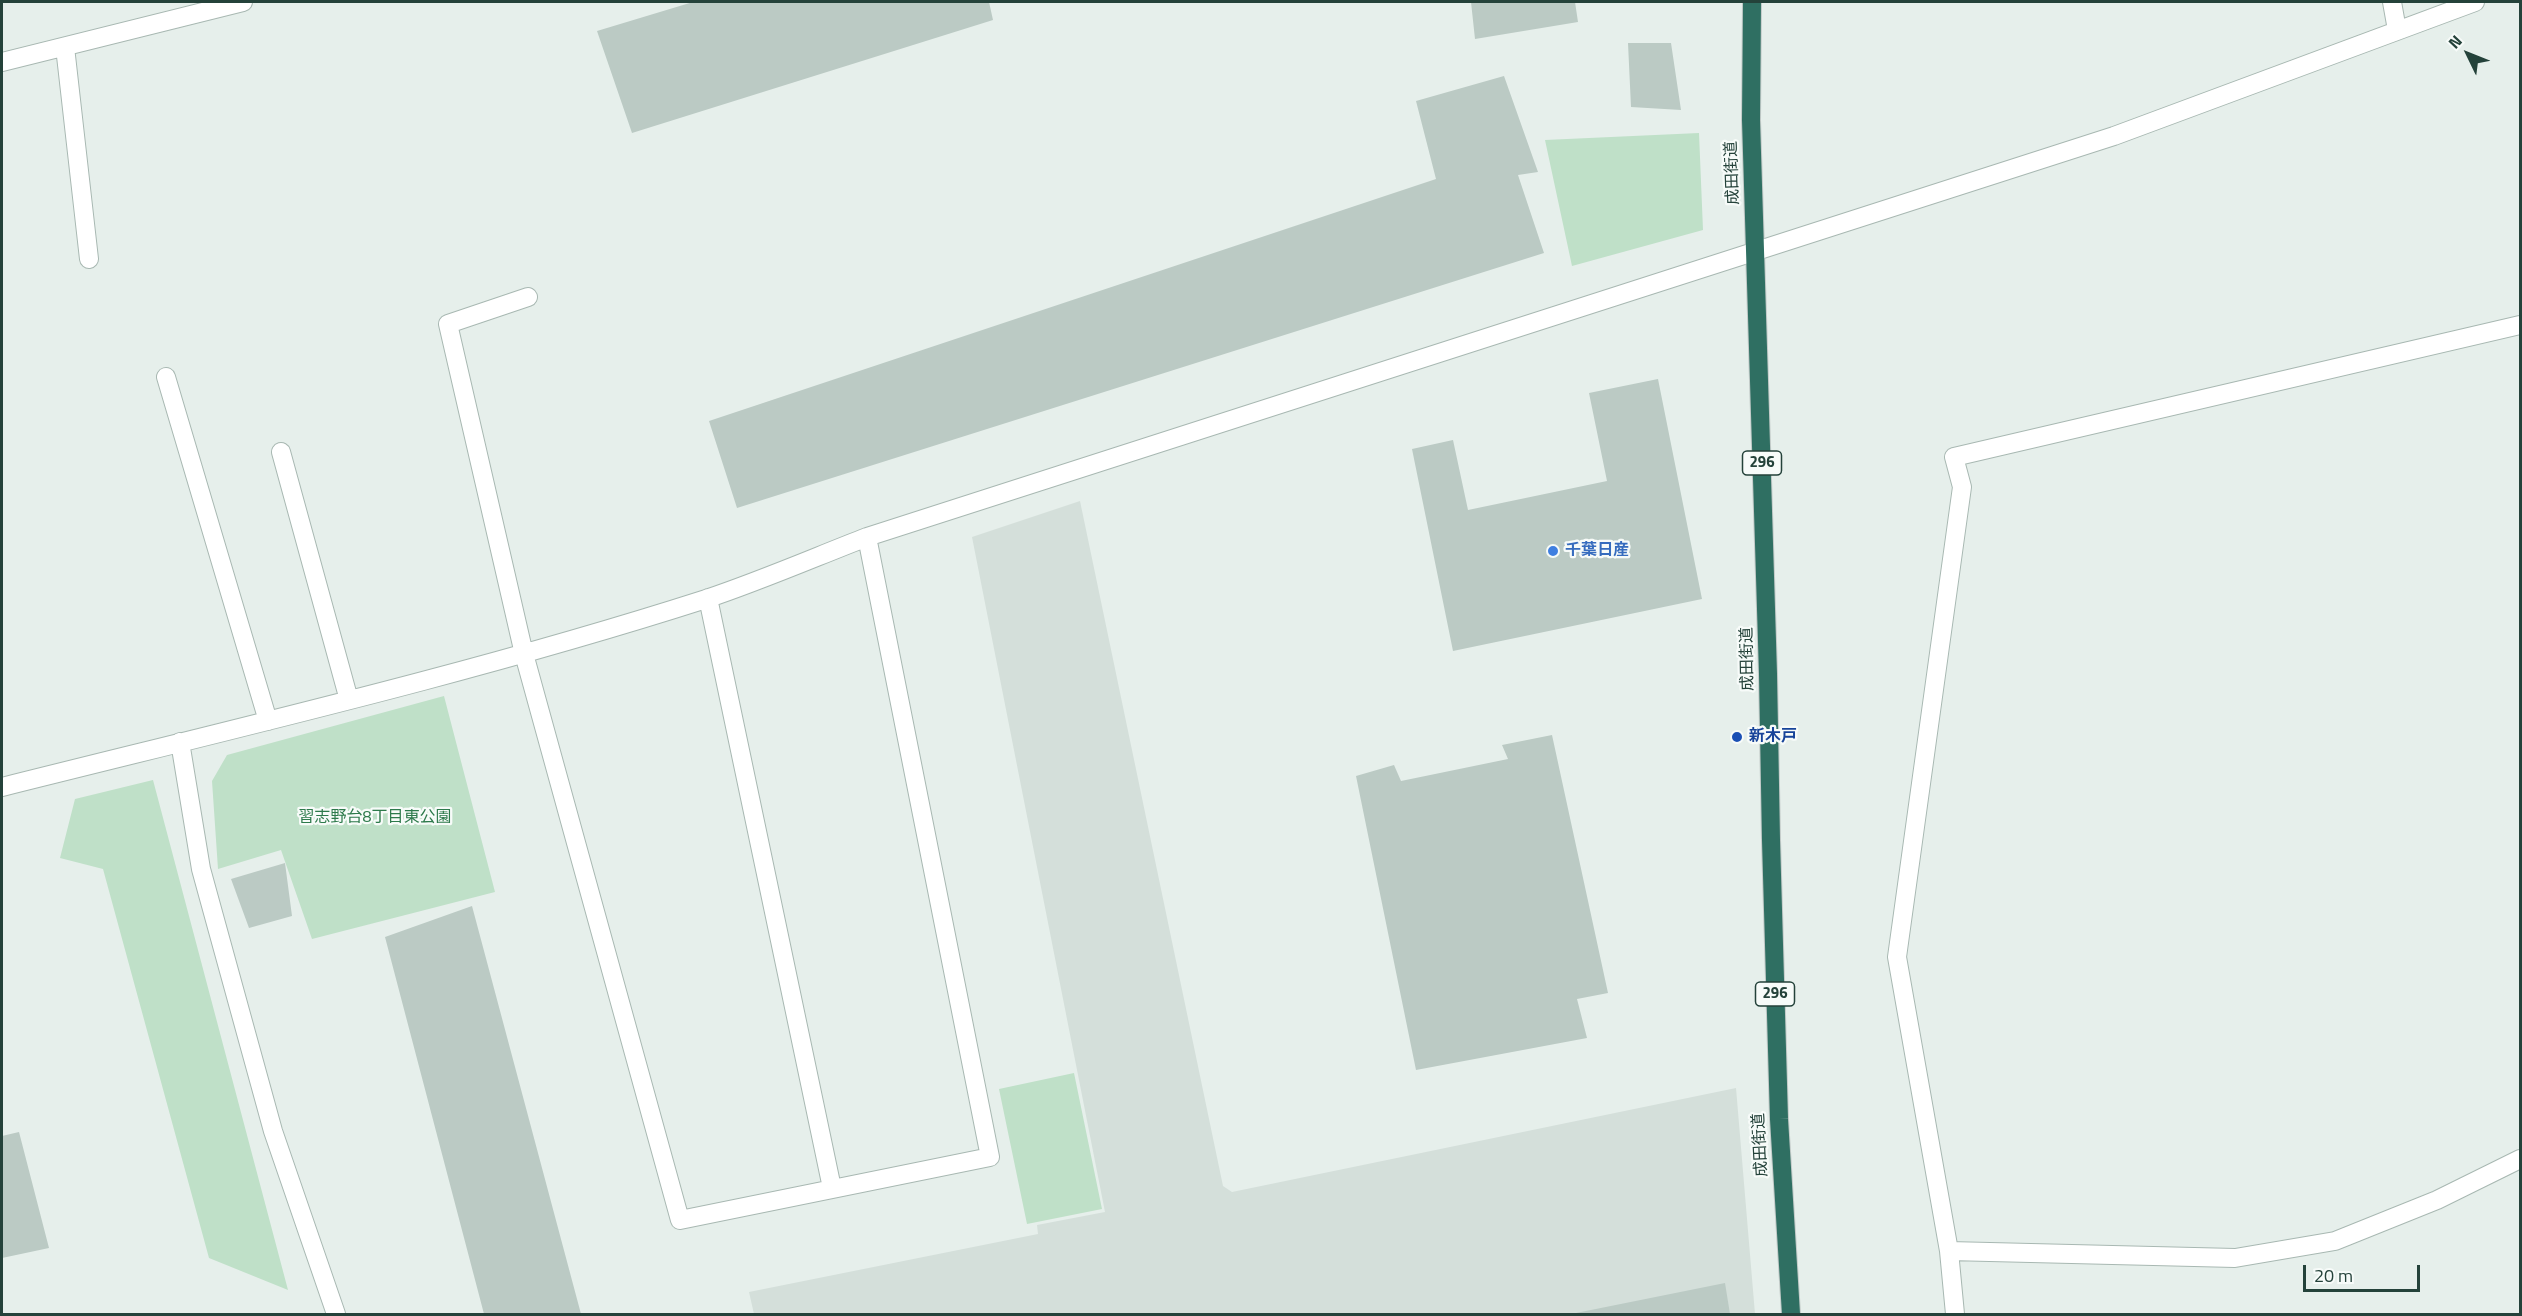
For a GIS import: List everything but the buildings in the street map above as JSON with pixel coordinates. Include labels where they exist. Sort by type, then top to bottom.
[{"type":"highway","name":"成田街道","points":[[1752,2],[1751,120],[1779,1119],[1791,1314]]},
{"type":"street","points":[[2,62],[243,2]]},
{"type":"street","points":[[2392,2],[2397,30]]},
{"type":"street","points":[[2,787],[524,654],[708,598],[867,537],[2114,136],[2475,2]]},
{"type":"street","points":[[65,47],[89,259]]},
{"type":"street","points":[[528,297],[448,324],[524,654],[680,1220],[990,1158],[867,537]]},
{"type":"street","points":[[1955,1314],[1949,1251],[1897,957],[1962,486],[1954,458],[2520,325]]},
{"type":"street","points":[[166,377],[268,721]]},
{"type":"street","points":[[281,452],[349,700]]},
{"type":"street","points":[[708,598],[832,1188]]},
{"type":"street","points":[[180,742],[201,869],[273,1131],[336,1314]]},
{"type":"street","points":[[1949,1251],[2235,1258],[2335,1242],[2437,1200],[2520,1159]]},
{"type":"shaded area","points":[[1080,501],[1223,1186],[1232,1192],[1736,1088],[1755,1314],[754,1314],[749,1292],[1038,1234],[1037,1225],[1105,1212],[972,537]]},
{"type":"green space","points":[[1699,133],[1703,230],[1572,266],[1545,140]]},
{"type":"green space","name":"習志野台8丁目東公園","points":[[444,696],[495,892],[312,939],[281,850],[218,869],[212,781],[227,755]]},
{"type":"green space","points":[[153,780],[288,1290],[209,1258],[103,869],[60,858],[75,799]]},
{"type":"green space","points":[[1074,1073],[1102,1209],[1027,1224],[999,1089]]},
{"type":"place","name":"千葉日産","points":[[1553,551]]},
{"type":"place","name":"新木戸","points":[[1737,737]]}]
